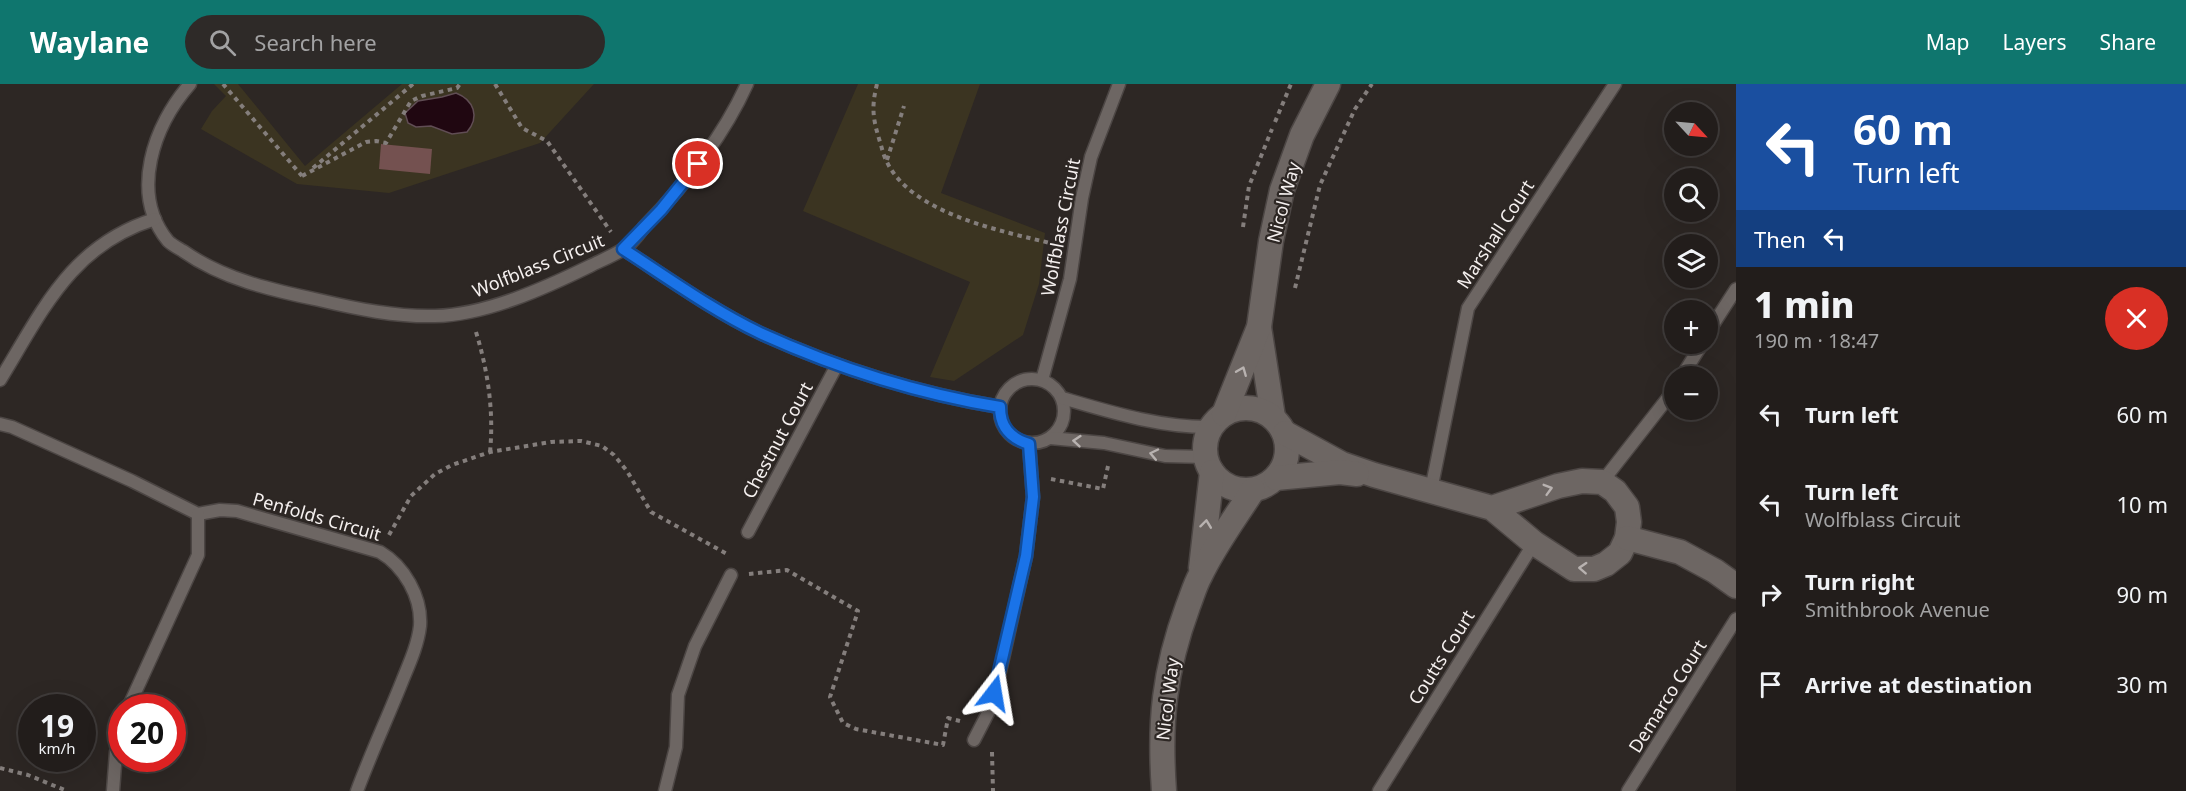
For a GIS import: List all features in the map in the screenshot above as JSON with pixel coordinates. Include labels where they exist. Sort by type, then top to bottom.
[{"type":"street","name":"Nicol Way","points":[[1218,421],[1259,327],[1271,241],[1282,190],[1302,135],[1328,84]]},
{"type":"street","name":"Nicol Way","points":[[1259,327],[1279,425]]},
{"type":"street","points":[[1279,425],[1288,445],[1283,468],[1276,478],[1265,486],[1253,490],[1230,487],[1220,481],[1209,465],[1207,436],[1218,421],[1236,409],[1249,408],[1262,410],[1279,425],[1342,464],[1492,508],[1534,543],[1574,569],[1594,569],[1606,564],[1620,553],[1627,538],[1629,522],[1627,507],[1615,491],[1602,482],[1582,481],[1558,486],[1492,508]]},
{"type":"street","name":"Nicol Way","points":[[1200,576],[1209,465]]},
{"type":"street","points":[[1276,478],[1340,472],[1374,475]]},
{"type":"street","name":"Nicol Way","points":[[1164,791],[1161,742],[1162,709],[1167,673],[1176,638],[1200,576],[1253,490]]},
{"type":"street","points":[[1627,538],[1680,552],[1736,585]]},
{"type":"lane","name":"Wolfblass Circuit","points":[[190,84],[178,98],[160,128],[152,156],[147,188],[155,219],[169,242],[197,261],[259,287],[360,309],[400,315],[437,316],[470,312],[511,299],[623,249],[688,292],[759,332],[837,365],[901,387],[953,400],[1000,407]]},
{"type":"lane","points":[[623,249],[661,210],[698,164],[723,128],[747,84]]},
{"type":"lane","name":"Wolfblass Circuit","points":[[1042,380],[1068,288],[1091,157],[1119,84]]},
{"type":"lane","name":"Marshall Court","points":[[1431,490],[1468,308],[1615,84]]},
{"type":"lane","points":[[0,380],[57,289],[76,266],[107,240],[130,226],[155,219]]},
{"type":"lane","points":[[1718,317],[1736,289]]},
{"type":"lane","name":"Chestnut Court","points":[[748,532],[837,365]]},
{"type":"lane","points":[[1030,378],[1042,380],[1052,385],[1062,398],[1065,409],[1064,420],[1059,430],[1050,438],[1040,443],[1029,444],[1008,434],[1002,424],[1000,407],[1003,396],[1019,381],[1030,378]]},
{"type":"lane","points":[[1062,398],[1111,412],[1181,426],[1218,421]]},
{"type":"lane","points":[[1602,482],[1664,403]]},
{"type":"lane","points":[[0,424],[12,427],[132,481],[198,514],[198,555],[134,694]]},
{"type":"lane","points":[[1050,438],[1104,443],[1209,465]]},
{"type":"lane","points":[[974,740],[990,709],[1026,556],[1033,497],[1029,444]]},
{"type":"lane","name":"Penfolds Circuit","points":[[198,514],[220,510],[237,511],[380,552],[393,559],[413,588],[418,604],[420,626],[414,651],[357,791]]},
{"type":"lane","name":"Coutts Court","points":[[1379,791],[1534,543]]},
{"type":"lane","points":[[665,791],[676,747],[678,695],[695,646],[731,575]]},
{"type":"lane","name":"Demarco Court","points":[[1628,791],[1736,619]]},
{"type":"lane","points":[[113,791],[114,772]]},
{"type":"path","points":[[222,84],[302,176]]},
{"type":"path","points":[[302,176],[334,152],[413,84]]},
{"type":"path","points":[[302,176],[366,142],[387,143],[411,101],[422,96],[457,88],[460,84]]},
{"type":"path","points":[[495,84],[522,128],[548,141],[623,249]]},
{"type":"path","points":[[877,84],[872,102],[873,121],[886,161],[909,189],[924,200],[959,216],[992,228],[1075,250]]},
{"type":"path","points":[[886,161],[904,106]]},
{"type":"path","points":[[470,312],[482,351],[492,408],[493,427],[490,452]]},
{"type":"path","points":[[380,552],[411,496],[422,484],[452,465],[490,452],[551,442],[581,441],[602,446],[621,462],[651,512],[729,555]]},
{"type":"path","points":[[1031,475],[1094,488]]},
{"type":"path","points":[[731,575],[787,570],[858,610],[830,697],[843,723],[856,729],[943,745],[948,718],[982,726]]},
{"type":"path","points":[[0,768],[28,775],[67,791]]},
{"type":"shaded area","points":[[214,84],[238,84],[305,166],[402,84],[594,84],[540,143],[389,193],[297,184],[201,129],[212,111],[226,96]]},
{"type":"shaded area","points":[[858,84],[980,84],[941,193],[1045,233],[1039,284],[1023,335],[954,381],[930,377],[970,282],[803,211]]},
{"type":"shaded area","points":[[456,93],[471,104],[473,110],[473,121],[467,132],[452,134],[431,126],[416,127],[408,123],[405,113],[418,101]]},
{"type":"building","points":[[381,144],[432,149],[430,174],[379,169]]},
{"type":"route","points":[[698,164],[661,210],[623,249],[688,292],[759,332],[837,365],[901,387],[953,400],[1000,407],[1002,424],[1008,434],[1029,444],[1033,497],[1026,556],[994,693]]}]
